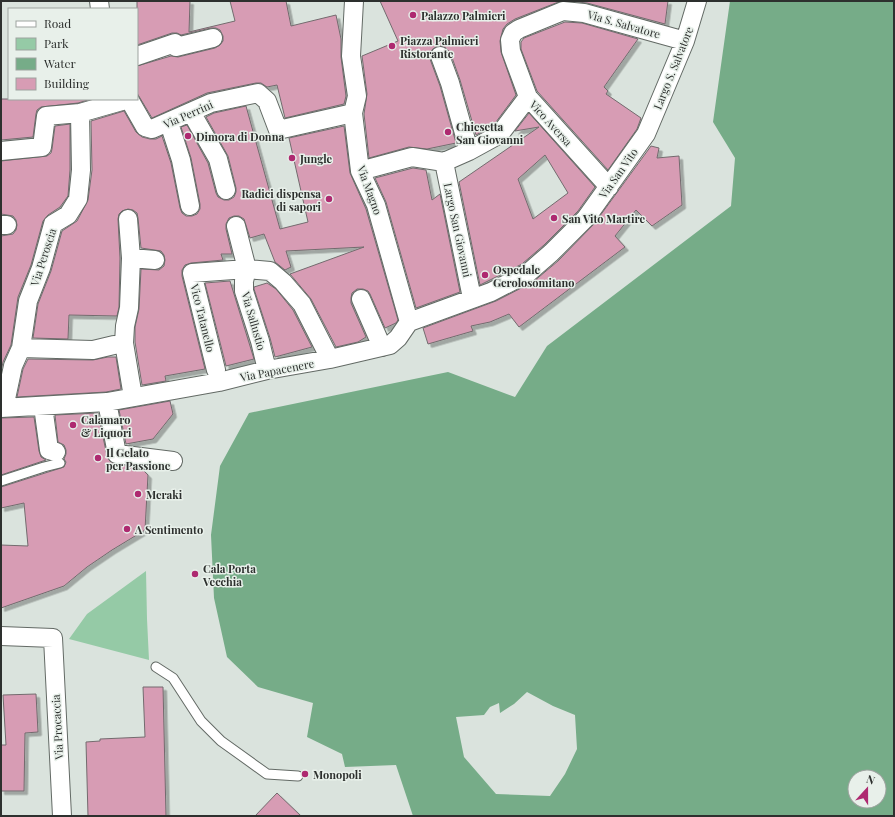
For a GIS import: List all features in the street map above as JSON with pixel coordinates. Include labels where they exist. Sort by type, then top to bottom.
[{"type":"street","name":"Via Magno","points":[[354,1],[351,56],[357,96],[353,113],[360,171],[376,205],[409,322]]},
{"type":"street","name":"Largo S. Salvatore","points":[[646,134],[685,41],[697,1]]},
{"type":"street","name":"Via S. Salvatore","points":[[563,11],[584,13],[685,41]]},
{"type":"street","name":"Vico Aversa","points":[[563,11],[519,28],[513,32],[510,40],[511,51],[528,97],[609,187]]},
{"type":"street","points":[[138,56],[175,43],[176,46],[213,38]]},
{"type":"street","points":[[440,56],[450,83],[469,151]]},
{"type":"street","name":"Via Perrini","points":[[130,100],[145,127],[152,129],[169,123],[211,103],[258,93],[267,101],[278,130],[353,113]]},
{"type":"street","points":[[360,171],[412,157],[444,162],[469,151],[500,134],[528,97]]},
{"type":"street","name":"Via Perrini","points":[[110,102],[123,100]]},
{"type":"street","points":[[1,151],[42,147],[46,116],[80,113],[110,102]]},
{"type":"street","points":[[191,112],[218,160],[226,190]]},
{"type":"street","name":"Via Peroscia","points":[[2,408],[13,366],[20,348],[28,301],[41,268],[53,224],[68,214],[78,198],[81,170],[80,113]]},
{"type":"street","points":[[169,123],[181,160],[190,206]]},
{"type":"street","name":"Via San Vito","points":[[409,322],[491,292],[528,273],[551,253],[586,218],[646,134]]},
{"type":"street","name":"Largo San Giovanni","points":[[444,162],[472,298]]},
{"type":"street","points":[[128,219],[131,258],[129,308],[125,326],[124,343],[133,397]]},
{"type":"street","name":"Via Sallustio","points":[[236,226],[247,269],[244,281],[244,291],[267,370]]},
{"type":"street","points":[[131,258],[155,260]]},
{"type":"street","points":[[247,269],[270,271],[283,282],[302,304],[330,360]]},
{"type":"street","name":"Vico Tatanello","points":[[217,375],[192,273],[247,269]]},
{"type":"street","points":[[361,299],[382,347]]},
{"type":"street","name":"Via Papacenere","points":[[2,408],[107,402],[133,397],[217,375],[267,370],[330,360],[390,345],[398,338],[409,322]]},
{"type":"street","points":[[20,348],[93,350],[114,345]]},
{"type":"street","points":[[107,402],[117,454],[173,460]]},
{"type":"street","points":[[43,406],[49,450],[58,458]]},
{"type":"street","name":"Via Procaccia","points":[[1,636],[53,638],[62,816]]},
{"type":"lane","points":[[1,481],[44,467],[58,458]]},
{"type":"lane","points":[[156,667],[173,678],[201,721],[222,741],[267,774],[298,776]]},
{"type":"green space","points":[[146,571],[149,660],[69,639],[87,614]]},
{"type":"water","points":[[730,1],[894,1],[894,816],[413,816],[396,765],[345,767],[342,754],[307,737],[313,703],[258,687],[227,657],[214,598],[211,535],[220,466],[249,413],[448,372],[515,397],[547,346],[731,206],[735,158],[713,122]],"holes":[[[527,692],[553,706],[575,715],[577,749],[565,774],[550,796],[496,794],[464,757],[456,717],[484,715],[490,707],[499,703],[500,713],[514,704]]]},
{"type":"building","points":[[137,1],[190,1],[189,32],[235,21],[230,1],[286,1],[291,26],[336,15],[341,39],[341,57],[346,96],[344,104],[285,118],[277,85],[267,87],[261,83],[256,83],[207,93],[152,118],[138,95],[138,66],[171,56],[178,57],[215,48],[223,41],[223,36],[220,30],[211,28],[181,35],[172,33],[138,45]]},
{"type":"building","points":[[380,1],[561,1],[515,19],[507,24],[503,29],[500,41],[501,52],[516,95],[493,126],[476,135],[450,52],[446,48],[437,46],[432,50],[430,59],[440,86],[456,143],[427,149],[409,147],[369,158],[364,114],[367,94],[362,56],[398,41]]},
{"type":"building","points":[[569,1],[668,1],[665,24],[587,3]]},
{"type":"building","points":[[565,22],[582,23],[638,39],[604,87],[608,91],[606,94],[641,118],[637,129],[608,170],[537,91],[521,49],[521,42],[524,38]]},
{"type":"building","points":[[1,99],[88,100],[78,103],[41,107],[37,110],[33,137],[1,140]]},
{"type":"building","points":[[246,106],[280,229],[308,222],[289,138],[344,126],[350,173],[366,209],[398,320],[396,323],[385,328],[368,291],[357,289],[352,293],[351,303],[366,337],[358,342],[336,347],[311,299],[290,274],[364,247],[286,251],[291,267],[285,270],[275,262],[264,234],[250,238],[244,219],[239,216],[234,216],[229,218],[226,224],[232,254],[221,254],[223,260],[191,263],[185,265],[182,270],[182,276],[205,369],[165,376],[166,381],[142,385],[135,342],[135,327],[139,309],[141,269],[159,270],[164,266],[165,260],[161,251],[141,248],[137,213],[128,209],[119,214],[118,219],[120,258],[119,307],[117,316],[69,315],[68,339],[33,338],[38,304],[51,271],[62,231],[77,221],[88,200],[92,170],[91,121],[124,111],[136,132],[142,137],[156,139],[162,136],[171,163],[180,208],[182,213],[186,216],[192,216],[197,214],[200,209],[200,204],[191,158],[181,127],[187,125],[208,163],[218,197],[224,200],[229,200],[234,197],[236,188],[228,156],[206,117],[214,113]]},
{"type":"building","points":[[529,113],[595,187],[578,211],[544,245],[522,264],[480,285],[459,182],[539,127],[515,131]],"holes":[[[545,155],[568,193],[533,219],[518,179]]]},
{"type":"building","points":[[70,124],[70,170],[68,196],[60,207],[48,215],[43,221],[31,265],[18,297],[11,345],[3,362],[1,372],[1,236],[13,234],[17,225],[13,216],[1,214],[1,161],[47,156],[51,153],[55,126]]},
{"type":"building","points":[[651,146],[659,148],[657,158],[679,156],[682,205],[652,226],[636,210],[615,236],[625,247],[519,327],[509,314],[490,322],[471,326],[473,331],[428,344],[423,328],[496,301],[533,282],[558,261],[594,224]]},
{"type":"building","points":[[413,168],[426,170],[432,200],[440,194],[460,292],[416,308],[386,202],[375,178]]},
{"type":"building","points":[[230,281],[254,359],[226,366],[205,283]]},
{"type":"building","points":[[267,283],[276,289],[293,310],[312,347],[275,357],[254,289],[254,287]]},
{"type":"building","points":[[116,357],[121,389],[106,392],[17,397],[23,369],[28,359],[93,360]]},
{"type":"building","points":[[170,401],[173,414],[153,439],[126,444],[119,410]]},
{"type":"building","points":[[98,413],[107,456],[110,461],[116,464],[141,468],[148,475],[145,530],[87,567],[64,586],[1,608],[1,545],[28,546],[24,503],[1,508],[1,487],[64,467],[66,462],[64,459],[66,450],[64,445],[58,442],[55,415]]},
{"type":"building","points":[[34,417],[39,451],[41,457],[46,460],[1,475],[1,418]]},
{"type":"building","points":[[143,687],[163,687],[166,816],[88,816],[86,742],[100,741],[100,739],[145,737]]},
{"type":"building","points":[[36,694],[38,732],[25,733],[24,791],[1,791],[1,745],[6,745],[3,695]]},
{"type":"building","points":[[277,793],[301,816],[255,816]]},
{"type":"place","name":"Palazzo Palmieri","points":[[413,15]]},
{"type":"place","name":"Piazza Palmieri Ristorante","points":[[392,46]]},
{"type":"place","name":"Chiesetta San Giovanni","points":[[448,132]]},
{"type":"place","name":"Dimora di Donna","points":[[188,136]]},
{"type":"place","name":"Jungle","points":[[292,158]]},
{"type":"place","name":"Radici dispensa di sapori","points":[[329,199]]},
{"type":"place","name":"San Vito Martire","points":[[554,218]]},
{"type":"place","name":"Ospedale Gerolosomitano","points":[[485,275]]},
{"type":"place","name":"Calamaro & Liquori","points":[[73,425]]},
{"type":"place","name":"Il Gelato per Passione","points":[[98,458]]},
{"type":"place","name":"Meraki","points":[[138,494]]},
{"type":"place","name":"A Sentimento","points":[[127,529]]},
{"type":"place","name":"Cala Porta Vecchia","points":[[195,574]]},
{"type":"place","name":"Monopoli","points":[[305,774]]}]
